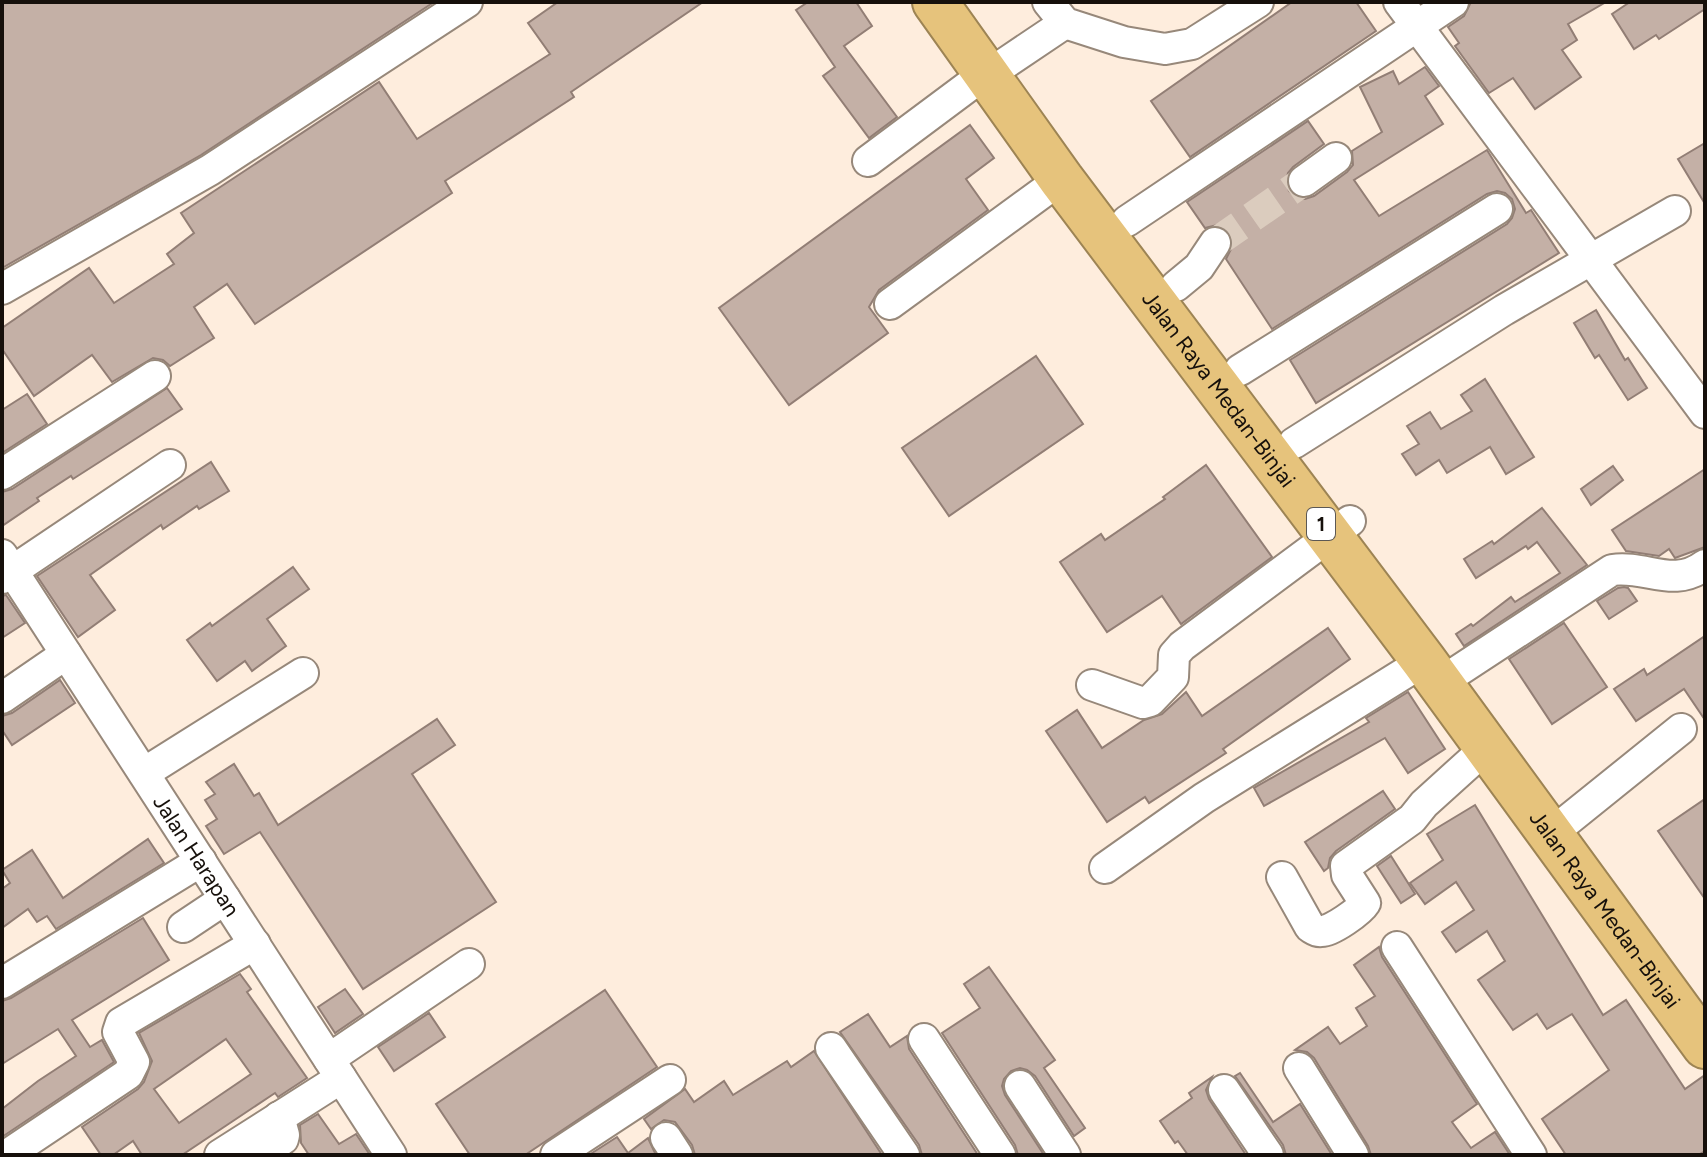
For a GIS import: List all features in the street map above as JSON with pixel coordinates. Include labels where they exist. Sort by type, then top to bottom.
[{"type":"highway","name":"Jalan Raya Medan-Binjai","points":[[935,2],[1127,221],[1294,443],[1340,529]]},
{"type":"highway","name":"Jalan Raya Medan-Binjai","points":[[960,2],[1061,179],[1340,529],[1452,682],[1568,820],[1705,1007]]},
{"type":"highway","name":"Jalan Raya Medan-Binjai","points":[[1452,682],[1487,747],[1705,1046]]},
{"type":"street","points":[[2,289],[210,170],[467,2]]},
{"type":"street","points":[[868,161],[995,68],[1056,13],[1124,42],[1165,49],[1192,44],[1258,2]]},
{"type":"street","points":[[1127,221],[1407,14],[1453,2]]},
{"type":"street","points":[[1407,14],[1705,413]]},
{"type":"street","points":[[1304,181],[1336,158]]},
{"type":"street","points":[[890,304],[1061,179]]},
{"type":"street","points":[[1240,370],[1497,209]]},
{"type":"street","points":[[1294,443],[1504,310],[1675,211]]},
{"type":"street","points":[[1176,286],[1199,267],[1215,243]]},
{"type":"street","points":[[2,474],[155,376]]},
{"type":"street","points":[[6,568],[170,465]]},
{"type":"street","points":[[1092,685],[1143,703],[1150,701],[1173,677],[1174,655],[1182,646],[1340,529]]},
{"type":"street","points":[[1105,868],[1204,798],[1452,682],[1612,570],[1680,577],[1705,565]]},
{"type":"street","name":"Jalan Harapan","points":[[6,568],[66,654],[391,1155]]},
{"type":"street","points":[[2,698],[66,654]]},
{"type":"street","points":[[144,773],[303,673]]},
{"type":"street","points":[[1568,820],[1681,729]]},
{"type":"street","points":[[1282,877],[1310,927],[1316,931],[1324,932],[1359,911],[1365,903],[1347,875],[1346,866],[1412,819],[1424,804],[1487,747]]},
{"type":"street","points":[[2,983],[201,861]]},
{"type":"street","points":[[183,927],[225,899]]},
{"type":"street","points":[[7,1155],[128,1074],[134,1062],[118,1032],[121,1023],[255,944]]},
{"type":"street","points":[[1397,947],[1531,1155]]},
{"type":"street","points":[[220,1155],[279,1117],[469,964]]},
{"type":"street","points":[[924,1039],[1000,1155]]},
{"type":"street","points":[[831,1048],[904,1155]]},
{"type":"street","points":[[1299,1068],[1353,1155]]},
{"type":"street","points":[[556,1155],[670,1080]]},
{"type":"street","points":[[1020,1086],[1065,1155]]},
{"type":"street","points":[[1224,1090],[1268,1155]]},
{"type":"street","points":[[260,1155],[283,1139],[279,1117]]},
{"type":"building","points":[[2,2],[434,2],[201,155],[2,268]]},
{"type":"building","points":[[558,2],[703,2],[571,92],[574,97],[445,181],[452,193],[255,324],[227,284],[194,307],[214,338],[170,366],[163,360],[153,358],[112,382],[92,355],[34,396],[2,349],[2,328],[89,268],[114,303],[174,264],[167,254],[194,233],[181,213],[379,82],[417,139],[550,54],[528,23]]},
{"type":"building","points":[[808,2],[856,2],[872,26],[844,46],[897,117],[869,138],[823,76],[835,67],[796,10]]},
{"type":"building","points":[[1292,2],[1356,2],[1376,31],[1190,157],[1151,101]]},
{"type":"building","points":[[1471,2],[1606,2],[1568,24],[1577,40],[1562,50],[1581,77],[1535,109],[1513,78],[1489,93],[1455,46],[1459,43],[1448,27],[1464,16]]},
{"type":"building","points":[[1630,2],[1705,2],[1705,9],[1659,39],[1656,35],[1634,49],[1612,14]]},
{"type":"building","points":[[1425,67],[1439,86],[1425,96],[1443,124],[1354,180],[1379,216],[1487,150],[1526,213],[1531,210],[1559,253],[1316,403],[1290,360],[1507,224],[1515,209],[1512,199],[1497,191],[1487,194],[1272,329],[1226,259],[1233,245],[1231,234],[1217,225],[1205,228],[1187,202],[1308,121],[1324,144],[1293,167],[1286,182],[1289,191],[1296,197],[1305,199],[1314,196],[1353,165],[1352,151],[1382,132],[1360,87],[1393,71],[1399,84]]},
{"type":"building","points":[[970,125],[994,158],[966,179],[988,210],[879,290],[869,307],[888,333],[789,405],[719,308]]},
{"type":"building","points":[[1705,143],[1705,204],[1678,159]]},
{"type":"building","points":[[1596,310],[1625,360],[1628,358],[1647,388],[1628,400],[1599,355],[1595,358],[1574,323]]},
{"type":"building","points":[[1036,356],[1083,424],[949,516],[902,448]]},
{"type":"building","points":[[1485,379],[1534,457],[1506,474],[1490,447],[1447,473],[1439,460],[1416,475],[1402,454],[1419,444],[1407,426],[1430,412],[1441,429],[1472,411],[1461,395]]},
{"type":"building","points":[[167,388],[182,409],[73,479],[71,476],[37,498],[39,501],[2,526],[2,492],[12,489]]},
{"type":"building","points":[[27,394],[47,424],[2,453],[2,410]]},
{"type":"building","points":[[211,462],[229,491],[199,509],[197,506],[163,529],[161,525],[90,575],[115,610],[78,637],[37,576]]},
{"type":"building","points":[[1206,465],[1272,557],[1181,624],[1162,596],[1107,632],[1060,562],[1101,534],[1105,540],[1165,499],[1163,497]]},
{"type":"building","points":[[1613,466],[1623,480],[1591,505],[1581,489]]},
{"type":"building","points":[[1705,469],[1705,547],[1675,558],[1669,549],[1659,556],[1626,551],[1612,530]]},
{"type":"building","points":[[1542,508],[1587,565],[1464,646],[1456,634],[1471,624],[1473,626],[1511,597],[1515,602],[1560,573],[1537,542],[1476,578],[1464,559],[1492,541],[1494,544]]},
{"type":"building","points":[[293,567],[309,589],[267,619],[286,646],[252,671],[245,661],[217,681],[187,640],[210,623],[212,626]]},
{"type":"building","points":[[1624,587],[1637,601],[1609,619],[1597,601]]},
{"type":"building","points":[[6,595],[25,623],[2,638],[2,596]]},
{"type":"building","points":[[1564,623],[1607,687],[1552,724],[1509,659]]},
{"type":"building","points":[[1328,628],[1350,659],[1223,749],[1226,753],[1149,803],[1145,797],[1107,822],[1046,731],[1077,710],[1102,748],[1144,720],[1162,714],[1186,692],[1202,716]]},
{"type":"building","points":[[1705,636],[1705,720],[1684,689],[1636,721],[1614,689],[1644,669],[1647,675]]},
{"type":"building","points":[[60,680],[75,703],[12,745],[2,730],[2,716],[12,713]]},
{"type":"building","points":[[1408,692],[1445,749],[1408,773],[1385,738],[1264,806],[1254,788],[1369,722],[1366,718]]},
{"type":"building","points":[[437,719],[455,745],[412,774],[496,902],[363,989],[260,832],[224,854],[206,826],[217,819],[205,800],[215,794],[206,782],[234,764],[254,796],[259,793],[278,825]]},
{"type":"building","points":[[1383,791],[1395,809],[1336,851],[1324,871],[1305,842]]},
{"type":"building","points":[[1705,799],[1705,899],[1658,831]]},
{"type":"building","points":[[1475,805],[1603,1015],[1626,1000],[1685,1089],[1705,1075],[1705,1151],[1698,1155],[1566,1155],[1542,1119],[1609,1070],[1572,1014],[1547,1029],[1537,1014],[1513,1030],[1478,980],[1505,961],[1487,931],[1456,952],[1442,932],[1474,910],[1456,882],[1425,904],[1410,883],[1443,860],[1427,834]]},
{"type":"building","points":[[148,839],[164,863],[56,929],[47,916],[37,922],[28,909],[2,928],[2,889],[10,883],[2,870],[32,850],[63,898]]},
{"type":"building","points":[[1391,856],[1415,894],[1401,903],[1377,866]]},
{"type":"building","points":[[143,918],[169,960],[72,1020],[90,1047],[102,1040],[114,1062],[2,1137],[2,1109],[76,1056],[58,1029],[2,1064],[2,1001]]},
{"type":"building","points":[[1379,947],[1382,957],[1477,1104],[1452,1122],[1471,1148],[1495,1132],[1510,1155],[1371,1155],[1314,1058],[1307,1052],[1295,1050],[1328,1027],[1340,1044],[1367,1026],[1356,1008],[1375,996],[1354,965]]},
{"type":"building","points":[[989,967],[1055,1060],[1044,1068],[1085,1128],[1074,1136],[1035,1076],[1020,1068],[1011,1071],[1002,1086],[1005,1095],[1044,1155],[1018,1155],[1015,1145],[942,1033],[980,1008],[964,984]]},
{"type":"building","points":[[240,974],[251,989],[247,992],[307,1078],[278,1097],[275,1093],[182,1155],[142,1155],[133,1141],[113,1155],[101,1155],[82,1127],[144,1082],[152,1061],[139,1033]],"holes":[[[226,1039],[251,1074],[179,1123],[154,1089]]]},
{"type":"building","points":[[345,989],[363,1014],[335,1033],[318,1007]]},
{"type":"building","points":[[605,990],[657,1067],[525,1155],[470,1155],[436,1104]]},
{"type":"building","points":[[429,1013],[445,1037],[394,1071],[378,1047]]},
{"type":"building","points":[[868,1014],[890,1047],[907,1036],[909,1049],[978,1155],[922,1155],[919,1145],[840,1032]]},
{"type":"building","points":[[814,1051],[882,1155],[695,1155],[692,1145],[675,1122],[664,1120],[651,1129],[644,1119],[685,1089],[694,1102],[724,1081],[733,1095],[787,1061],[791,1067]]},
{"type":"building","points":[[1240,1073],[1273,1122],[1300,1104],[1332,1155],[1286,1155],[1283,1145],[1235,1076]]},
{"type":"building","points":[[1212,1077],[1206,1090],[1209,1099],[1246,1155],[1188,1155],[1178,1141],[1175,1143],[1160,1121],[1192,1098],[1189,1093]]},
{"type":"building","points":[[318,1114],[339,1144],[356,1134],[370,1155],[309,1155],[301,1143],[300,1125]]},
{"type":"building","points":[[617,1137],[628,1153],[648,1138],[656,1155],[589,1155]]},
{"type":"tunnel","points":[[1215,243],[1304,181]]}]
